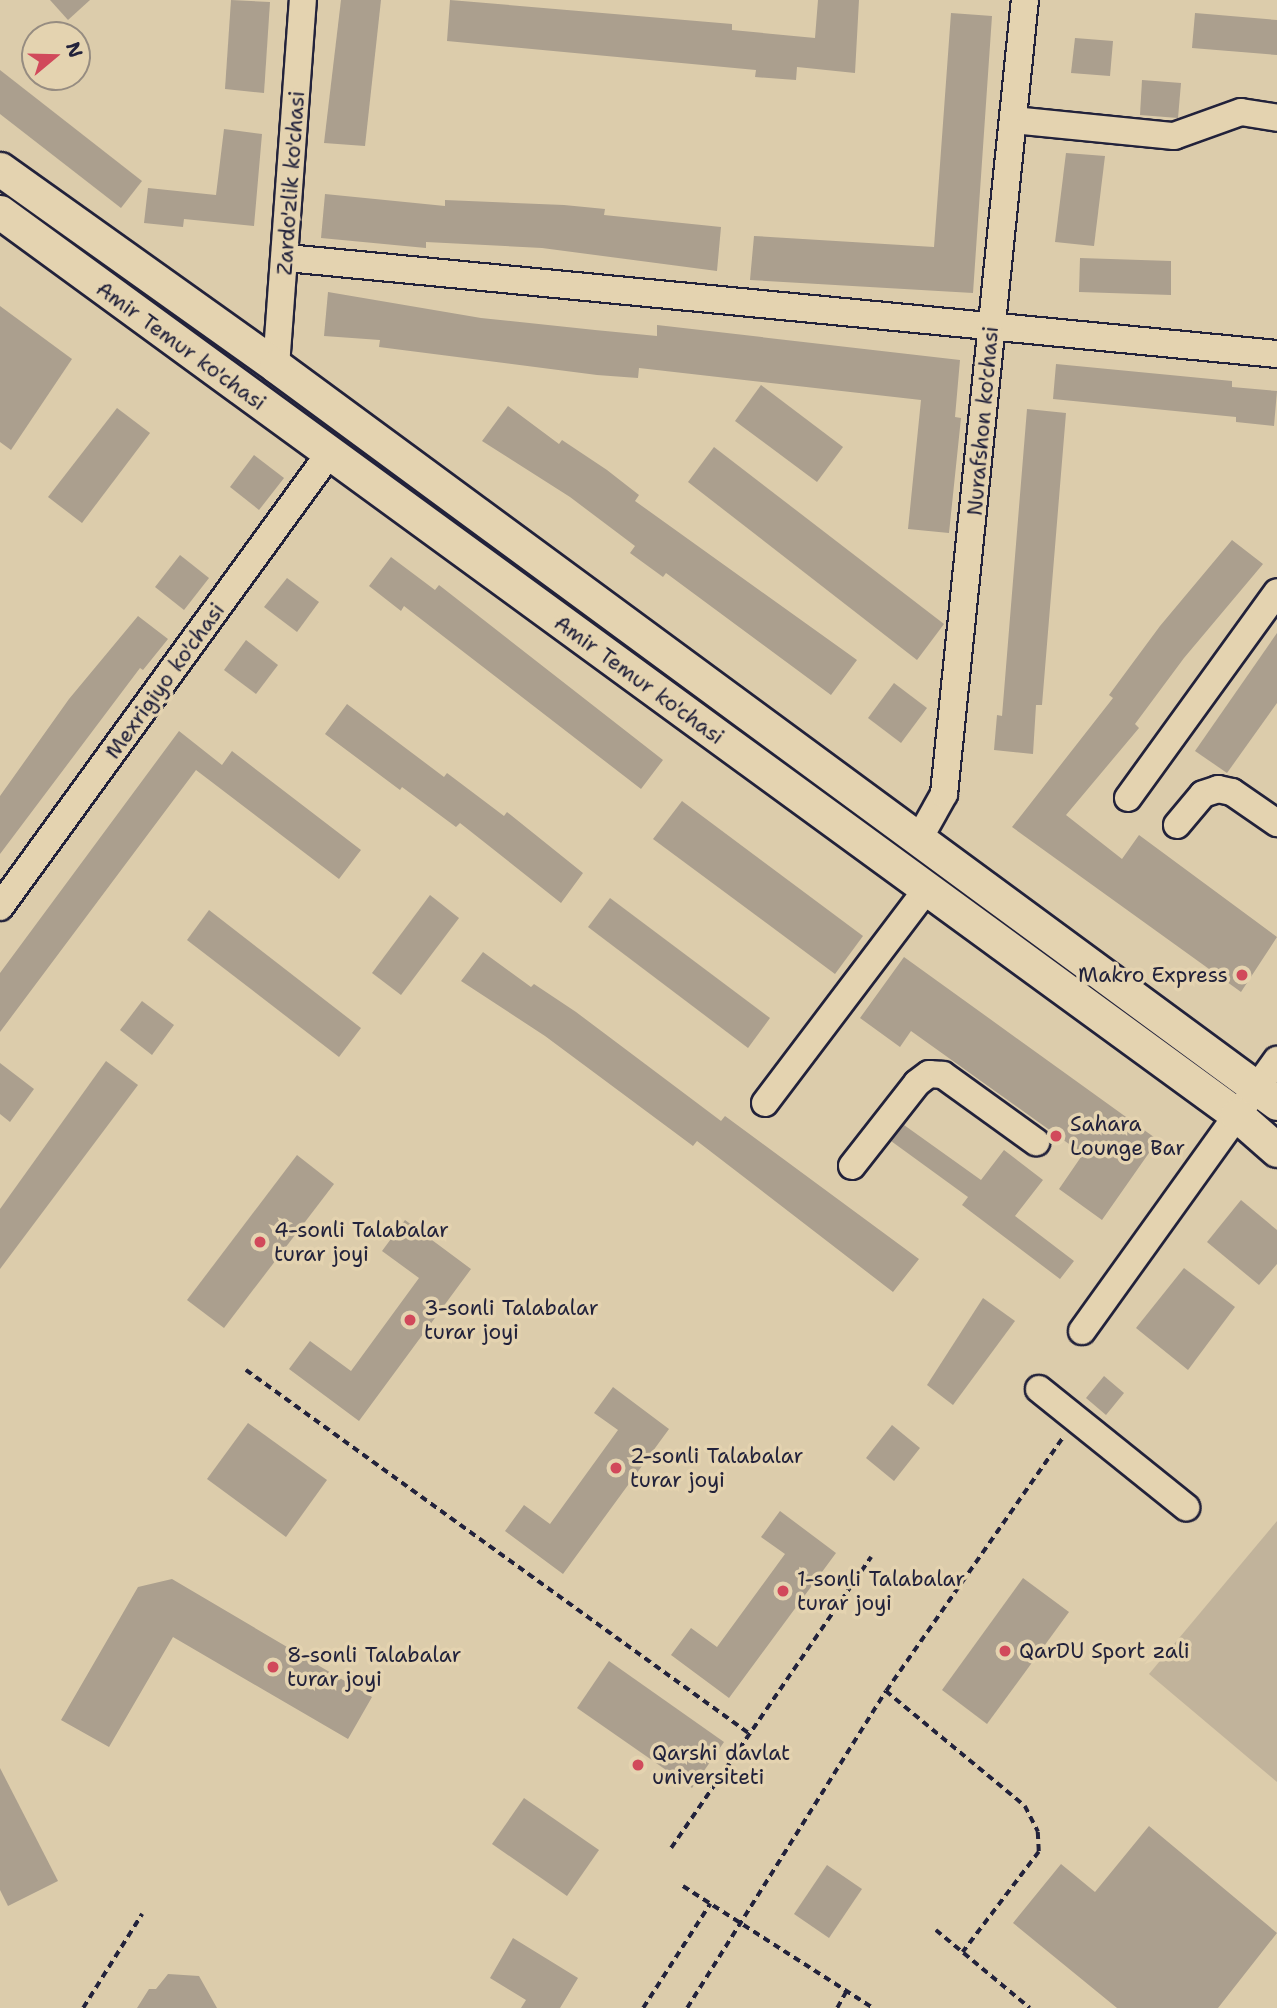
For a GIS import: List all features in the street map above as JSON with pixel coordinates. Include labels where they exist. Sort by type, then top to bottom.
[{"type":"main road","name":"Amir Temur ko'chasi","points":[[0,169],[276,366],[1268,1095]]},
{"type":"main road","name":"Amir Temur ko'chasi","points":[[0,212],[1237,1115],[1277,1150]]},
{"type":"street","name":"Zardo'zlik ko'chasi","points":[[276,366],[287,258],[303,0]]},
{"type":"street","name":"Nurafshon ko'chasi","points":[[920,837],[944,794],[1025,0]]},
{"type":"street","points":[[1013,120],[1174,136],[1241,112],[1277,118]]},
{"type":"street","points":[[287,258],[1277,354]]},
{"type":"street","name":"Mexrigiyo ko'chasi","points":[[0,907],[329,454]]},
{"type":"street","points":[[1128,799],[1277,592]]},
{"type":"street","points":[[1177,825],[1203,794],[1218,789],[1232,792],[1277,823]]},
{"type":"street","points":[[765,1103],[927,889]]},
{"type":"street","points":[[1082,1331],[1237,1115],[1268,1095],[1277,1060]]},
{"type":"street","points":[[852,1166],[917,1083],[929,1074],[943,1075],[1036,1142]]},
{"type":"street","points":[[1039,1389],[1074,1420],[1185,1507]]},
{"type":"path","points":[[246,1370],[750,1734]]},
{"type":"path","points":[[687,2008],[886,1691],[1074,1420]]},
{"type":"path","points":[[671,1848],[871,1557]]},
{"type":"path","points":[[886,1691],[1025,1806],[1038,1832],[1039,1852],[963,1952]]},
{"type":"path","points":[[683,1886],[873,2008]]},
{"type":"path","points":[[643,2008],[710,1904]]},
{"type":"path","points":[[83,2008],[142,1914]]},
{"type":"path","points":[[936,1930],[1030,2008]]},
{"type":"path","points":[[836,2008],[847,1992]]},
{"type":"shaded area","points":[[1277,1521],[1277,1782],[1149,1674]]},
{"type":"building","points":[[50,0],[90,0],[68,20]]},
{"type":"building","points":[[231,0],[270,2],[264,93],[225,89]]},
{"type":"building","points":[[341,0],[381,0],[365,146],[324,143]]},
{"type":"building","points":[[450,0],[732,24],[732,30],[815,38],[818,0],[859,0],[855,73],[797,67],[796,80],[755,77],[756,70],[447,41]]},
{"type":"building","points":[[951,13],[992,16],[973,293],[750,280],[754,236],[934,247]]},
{"type":"building","points":[[1195,13],[1277,20],[1277,55],[1192,48]]},
{"type":"building","points":[[1075,38],[1113,41],[1110,76],[1071,73]]},
{"type":"building","points":[[0,70],[21,86],[21,91],[27,91],[142,181],[121,208],[0,114]]},
{"type":"building","points":[[1142,80],[1181,83],[1178,118],[1140,115]]},
{"type":"building","points":[[224,129],[262,134],[254,226],[184,219],[183,227],[144,223],[148,188],[216,195]]},
{"type":"building","points":[[1066,153],[1105,156],[1094,246],[1055,242]]},
{"type":"building","points":[[325,194],[445,206],[445,200],[564,205],[605,209],[604,215],[721,227],[717,271],[542,248],[426,242],[426,248],[321,238]]},
{"type":"building","points":[[1080,258],[1171,261],[1171,295],[1079,292]]},
{"type":"building","points":[[328,292],[481,318],[657,336],[657,325],[960,360],[955,417],[961,418],[949,533],[908,529],[921,400],[639,368],[638,378],[597,375],[379,347],[380,340],[324,336]]},
{"type":"building","points":[[0,306],[72,359],[11,450],[0,442]]},
{"type":"building","points":[[1056,364],[1232,381],[1232,387],[1277,391],[1274,426],[1236,422],[1236,417],[1053,399]]},
{"type":"building","points":[[761,385],[843,447],[817,482],[735,421]]},
{"type":"building","points":[[508,406],[559,444],[562,440],[607,470],[639,495],[635,501],[857,660],[831,695],[666,573],[663,577],[630,553],[635,546],[570,497],[482,441]]},
{"type":"building","points":[[117,408],[150,433],[82,523],[48,497]]},
{"type":"building","points":[[1027,409],[1066,413],[1042,705],[1036,705],[1033,754],[994,750],[997,715],[1002,716]]},
{"type":"building","points":[[714,447],[944,624],[917,660],[688,482]]},
{"type":"building","points":[[254,455],[284,478],[259,510],[230,487]]},
{"type":"building","points":[[1232,540],[1263,564],[1184,658],[1135,724],[1139,728],[1066,815],[1122,859],[1139,835],[1277,937],[1241,992],[1012,827],[1113,698],[1109,695],[1160,626]]},
{"type":"building","points":[[180,555],[209,578],[184,610],[155,587]]},
{"type":"building","points":[[391,557],[435,590],[439,585],[663,760],[641,789],[404,606],[401,611],[369,586]]},
{"type":"building","points":[[287,578],[319,602],[297,632],[264,607]]},
{"type":"building","points":[[138,616],[168,639],[143,670],[140,668],[0,854],[0,796],[69,699]]},
{"type":"building","points":[[1277,633],[1277,703],[1227,773],[1195,751]]},
{"type":"building","points":[[246,640],[278,665],[256,694],[224,670]]},
{"type":"building","points":[[894,683],[927,708],[901,743],[868,718]]},
{"type":"building","points":[[347,704],[444,777],[447,773],[504,816],[507,812],[583,873],[561,903],[460,823],[456,827],[402,787],[400,790],[325,734]]},
{"type":"building","points":[[179,731],[222,765],[232,751],[361,850],[339,879],[196,770],[0,1032],[0,973]]},
{"type":"building","points":[[682,801],[863,936],[835,974],[653,839]]},
{"type":"building","points":[[430,895],[459,918],[401,995],[372,973]]},
{"type":"building","points":[[610,898],[770,1018],[748,1048],[588,927]]},
{"type":"building","points":[[209,910],[361,1028],[339,1057],[187,940]]},
{"type":"building","points":[[483,952],[531,987],[534,984],[576,1012],[721,1121],[725,1116],[919,1259],[893,1292],[697,1141],[693,1146],[545,1036],[461,981]]},
{"type":"building","points":[[904,957],[1158,1140],[1102,1220],[1059,1189],[1083,1154],[911,1031],[900,1047],[860,1018]]},
{"type":"building","points":[[142,1001],[174,1025],[152,1055],[120,1030]]},
{"type":"building","points":[[106,1061],[138,1085],[0,1269],[0,1209]]},
{"type":"building","points":[[0,1063],[34,1089],[10,1122],[0,1114]]},
{"type":"building","points":[[904,1125],[981,1180],[1004,1150],[1043,1180],[1015,1216],[1074,1261],[1060,1279],[962,1205],[968,1197],[891,1141]]},
{"type":"building","name":"4-sonli Talabalar turar joyi","points":[[297,1155],[334,1184],[224,1328],[187,1300]]},
{"type":"building","points":[[1241,1200],[1277,1230],[1277,1264],[1259,1285],[1207,1242]]},
{"type":"building","name":"3-sonli Talabalar turar joyi","points":[[405,1220],[471,1269],[359,1421],[289,1369],[310,1341],[351,1371],[419,1278],[382,1251]]},
{"type":"building","points":[[1184,1268],[1235,1307],[1188,1370],[1136,1328]]},
{"type":"building","points":[[983,1298],[1015,1321],[953,1405],[927,1385]]},
{"type":"building","points":[[1104,1376],[1124,1393],[1106,1415],[1086,1398]]},
{"type":"building","name":"2-sonli Talabalar turar joyi","points":[[613,1387],[669,1429],[563,1574],[505,1531],[524,1505],[550,1524],[618,1430],[594,1413]]},
{"type":"building","points":[[248,1423],[327,1480],[286,1537],[207,1479]]},
{"type":"building","points":[[892,1425],[920,1448],[894,1481],[866,1458]]},
{"type":"building","name":"1-sonli Talabalar turar joyi","points":[[780,1511],[836,1553],[729,1698],[671,1655],[691,1628],[717,1647],[785,1554],[761,1537]]},
{"type":"building","name":"QarDU Sport zali","points":[[1023,1578],[1069,1612],[987,1724],[942,1690]]},
{"type":"building","name":"8-sonli Talabalar turar joyi","points":[[172,1579],[372,1697],[348,1739],[173,1637],[109,1747],[61,1720],[138,1587]]},
{"type":"building","points":[[609,1661],[724,1742],[692,1788],[577,1708]]},
{"type":"building","points":[[0,1768],[58,1881],[8,1906],[0,1890]]},
{"type":"building","points":[[524,1798],[599,1850],[567,1896],[492,1844]]},
{"type":"building","points":[[1149,1826],[1277,1933],[1218,2008],[1117,2008],[1013,1923],[1061,1864],[1095,1892]]},
{"type":"building","points":[[827,1865],[862,1889],[829,1938],[794,1914]]},
{"type":"building","points":[[513,1938],[578,1978],[560,2008],[521,2008],[526,2000],[490,1978]]},
{"type":"building","points":[[168,1974],[199,1976],[217,2008],[137,2008],[149,1989],[156,1989]]},
{"type":"place","name":"Makro Express","points":[[1242,975]]},
{"type":"place","name":"Sahara Lounge Bar","points":[[1056,1136]]},
{"type":"place","name":"4-sonli Talabalar turar joyi","points":[[260,1242]]},
{"type":"place","name":"3-sonli Talabalar turar joyi","points":[[410,1320]]},
{"type":"place","name":"2-sonli Talabalar turar joyi","points":[[616,1468]]},
{"type":"place","name":"1-sonli Talabalar turar joyi","points":[[783,1591]]},
{"type":"place","name":"QarDU Sport zali","points":[[1005,1651]]},
{"type":"place","name":"8-sonli Talabalar turar joyi","points":[[273,1667]]},
{"type":"place","name":"Qarshi davlat universiteti","points":[[638,1765]]}]
